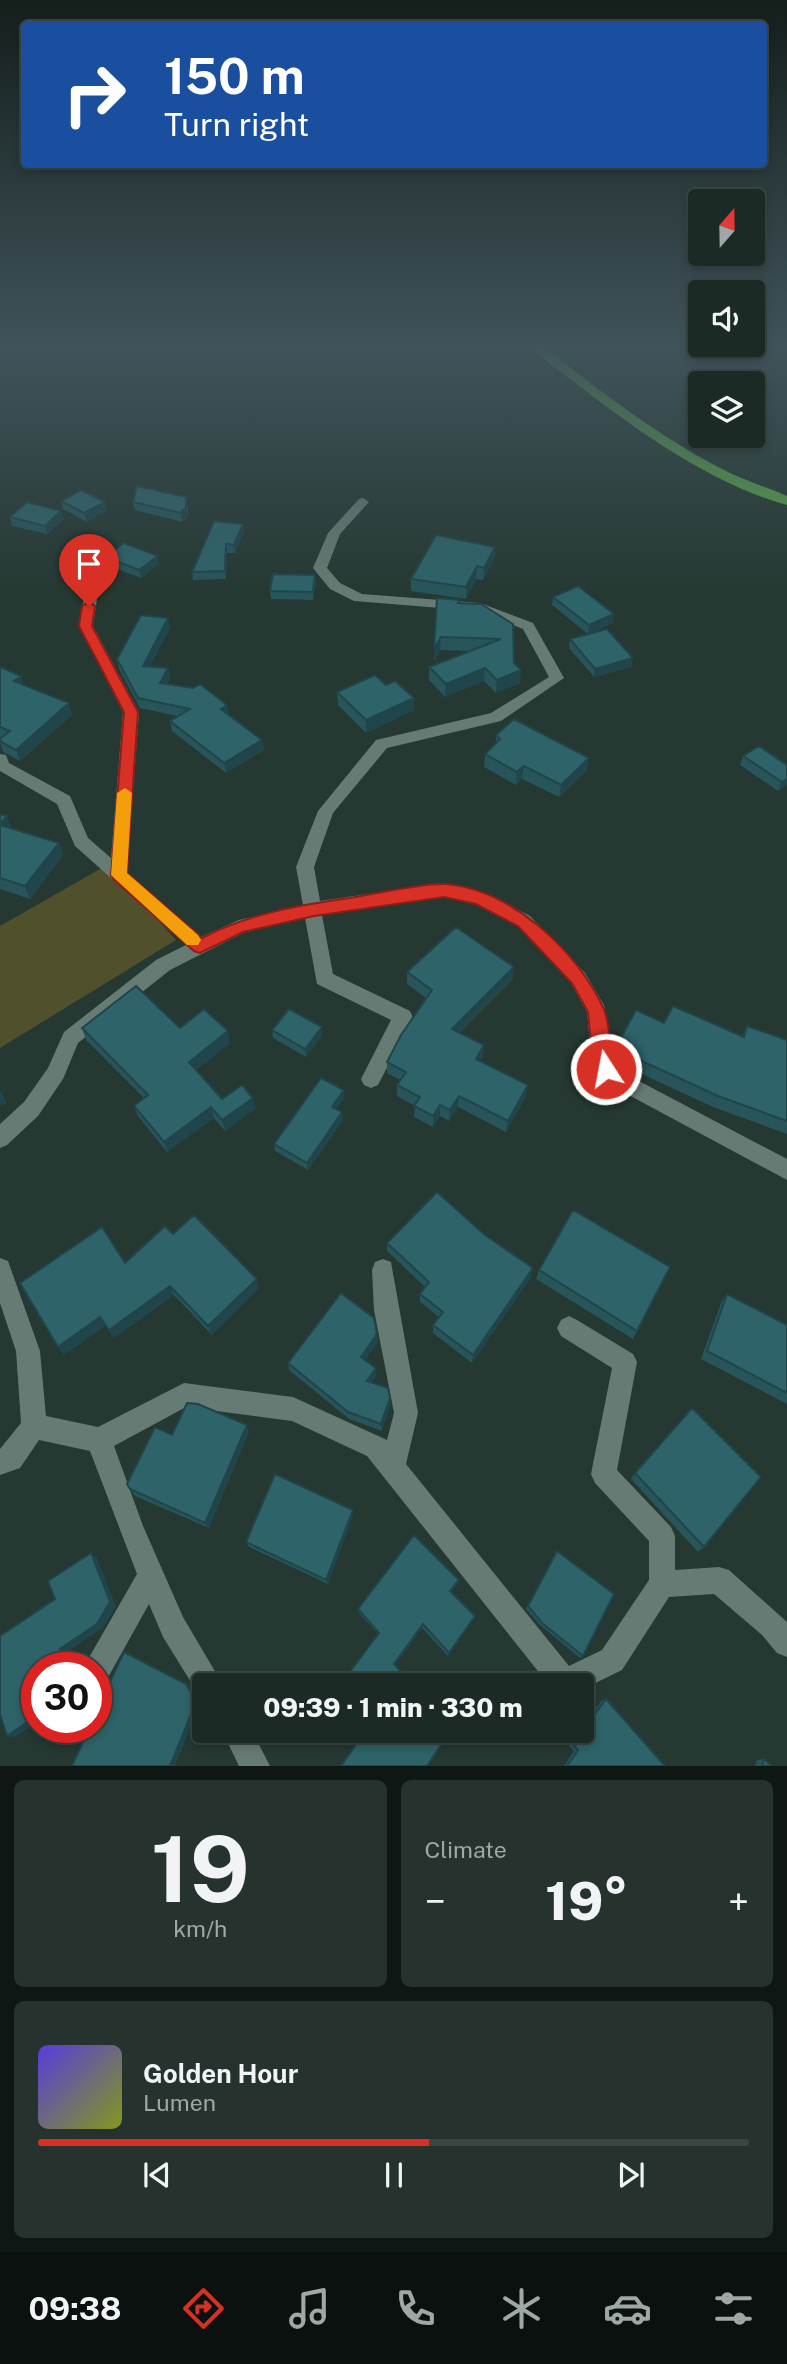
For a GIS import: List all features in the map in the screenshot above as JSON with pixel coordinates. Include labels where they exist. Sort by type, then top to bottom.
[{"type":"highway","points":[[648,430],[720,473],[787,500]]},
{"type":"street","points":[[363,502],[334,533],[320,568],[335,586],[359,598],[480,607],[528,626],[557,678],[496,717],[425,736],[382,744],[326,811],[305,867],[324,979],[402,1017],[370,1079]]},
{"type":"street","points":[[94,565],[86,626],[131,712],[118,875]]},
{"type":"street","points":[[0,759],[3,766],[64,800],[81,842],[200,947]]},
{"type":"street","points":[[0,1138],[31,1109],[56,1073],[72,1038],[163,965],[239,927],[314,909],[444,890],[480,898],[524,921],[578,978],[597,1011],[601,1053],[606,1069],[632,1087],[787,1170]]},
{"type":"street","points":[[0,1269],[28,1351],[34,1426],[10,1459],[0,1462]]},
{"type":"street","points":[[383,1270],[386,1310],[406,1413],[392,1468]]},
{"type":"street","points":[[34,1426],[99,1440],[184,1395],[293,1409],[376,1447],[565,1683],[612,1660],[662,1584],[663,1536],[604,1474],[625,1362],[569,1328]]},
{"type":"street","points":[[99,1440],[173,1626],[202,1673]]},
{"type":"street","points":[[107,1652],[151,1575]]},
{"type":"street","points":[[662,1584],[719,1580],[772,1625],[787,1643]]},
{"type":"street","points":[[243,1743],[256,1766]]},
{"type":"shaded area","points":[[107,865],[176,940],[0,1048],[0,926]]},
{"type":"building","points":[[137,486],[186,497],[186,507],[181,513],[133,502]]},
{"type":"building","points":[[81,490],[105,502],[84,513],[61,501]]},
{"type":"building","points":[[27,502],[61,511],[45,526],[10,517]]},
{"type":"building","points":[[214,521],[243,524],[234,545],[226,544],[225,571],[192,572]]},
{"type":"building","points":[[436,535],[495,547],[484,568],[477,566],[466,587],[411,579]]},
{"type":"building","points":[[124,543],[158,556],[139,570],[105,557]]},
{"type":"building","points":[[273,574],[315,575],[313,592],[270,591]]},
{"type":"building","points":[[578,586],[614,614],[589,625],[553,597]]},
{"type":"building","points":[[437,598],[460,600],[458,603],[481,604],[513,624],[514,663],[521,670],[497,680],[485,668],[446,684],[429,667],[501,639],[441,637],[434,649]]},
{"type":"building","points":[[141,615],[168,618],[143,666],[168,668],[160,683],[193,688],[200,684],[227,705],[221,709],[262,740],[224,763],[170,721],[190,709],[138,698],[117,659]]},
{"type":"building","points":[[607,629],[633,658],[595,669],[570,639]]},
{"type":"building","points":[[0,667],[21,676],[14,681],[69,703],[16,750],[0,741],[10,731],[0,727]]},
{"type":"building","points":[[375,675],[386,685],[395,681],[414,698],[366,720],[337,692]]},
{"type":"building","points":[[514,719],[589,758],[561,785],[524,766],[517,772],[485,754],[500,739],[496,735]]},
{"type":"building","points":[[759,746],[787,765],[787,779],[782,782],[743,756]]},
{"type":"building","points":[[0,814],[7,816],[0,824]]},
{"type":"building","points":[[0,825],[59,843],[25,886],[0,878]]},
{"type":"building","points":[[456,927],[514,967],[452,1029],[484,1045],[476,1059],[528,1085],[508,1121],[459,1096],[450,1110],[440,1105],[433,1116],[414,1106],[420,1097],[397,1085],[406,1072],[387,1062],[401,1035],[432,990],[407,972]]},
{"type":"building","points":[[136,986],[180,1028],[204,1009],[228,1031],[189,1062],[222,1099],[242,1085],[253,1098],[222,1120],[211,1107],[164,1142],[134,1106],[148,1095],[82,1028]]},
{"type":"building","points":[[673,1006],[744,1037],[747,1026],[787,1040],[787,1121],[718,1096],[620,1051],[618,1043],[636,1010],[664,1023]]},
{"type":"building","points":[[289,1009],[322,1027],[305,1049],[272,1030]]},
{"type":"building","points":[[321,1078],[344,1090],[332,1107],[342,1112],[307,1163],[274,1144]]},
{"type":"building","points":[[437,1192],[485,1235],[533,1268],[473,1355],[433,1325],[443,1312],[420,1294],[429,1282],[387,1243]]},
{"type":"building","points":[[573,1210],[670,1267],[637,1331],[539,1270]]},
{"type":"building","points":[[194,1215],[257,1279],[208,1326],[170,1286],[109,1330],[100,1317],[58,1347],[20,1283],[102,1227],[125,1263],[165,1226],[173,1234]]},
{"type":"building","points":[[341,1293],[374,1318],[377,1334],[361,1357],[376,1368],[367,1381],[388,1388],[390,1398],[381,1424],[348,1412],[288,1363]]},
{"type":"building","points":[[727,1294],[787,1325],[787,1393],[707,1351]]},
{"type":"building","points":[[187,1403],[198,1404],[247,1425],[205,1523],[130,1489],[127,1484],[155,1427],[172,1435]]},
{"type":"building","points":[[692,1408],[761,1477],[704,1547],[635,1473]]},
{"type":"building","points":[[275,1474],[353,1510],[326,1580],[246,1542]]},
{"type":"building","points":[[414,1535],[459,1580],[450,1591],[475,1616],[449,1653],[423,1624],[394,1664],[402,1673],[349,1673],[379,1633],[358,1609]]},
{"type":"building","points":[[557,1551],[614,1594],[583,1656],[542,1623],[528,1606]]},
{"type":"building","points":[[91,1553],[110,1602],[97,1624],[60,1649],[61,1652],[21,1652],[21,1726],[7,1736],[0,1714],[0,1636],[55,1599],[48,1581]]},
{"type":"building","points":[[124,1652],[186,1684],[192,1694],[192,1712],[170,1766],[72,1766],[83,1743],[112,1743],[112,1678]]},
{"type":"building","points":[[606,1699],[665,1766],[567,1766],[578,1750],[574,1743],[594,1743],[594,1715]]},
{"type":"building","points":[[357,1743],[442,1743],[427,1766],[341,1766]]},
{"type":"building","points":[[764,1759],[772,1766],[762,1766]]},
{"type":"slow traffic","points":[[125,793],[118,875],[192,940]]},
{"type":"route","points":[[89,606],[86,626],[131,712],[118,875],[200,947],[239,927],[314,909],[444,890],[480,898],[524,921],[578,978],[597,1011],[601,1053],[606,1069]]}]
